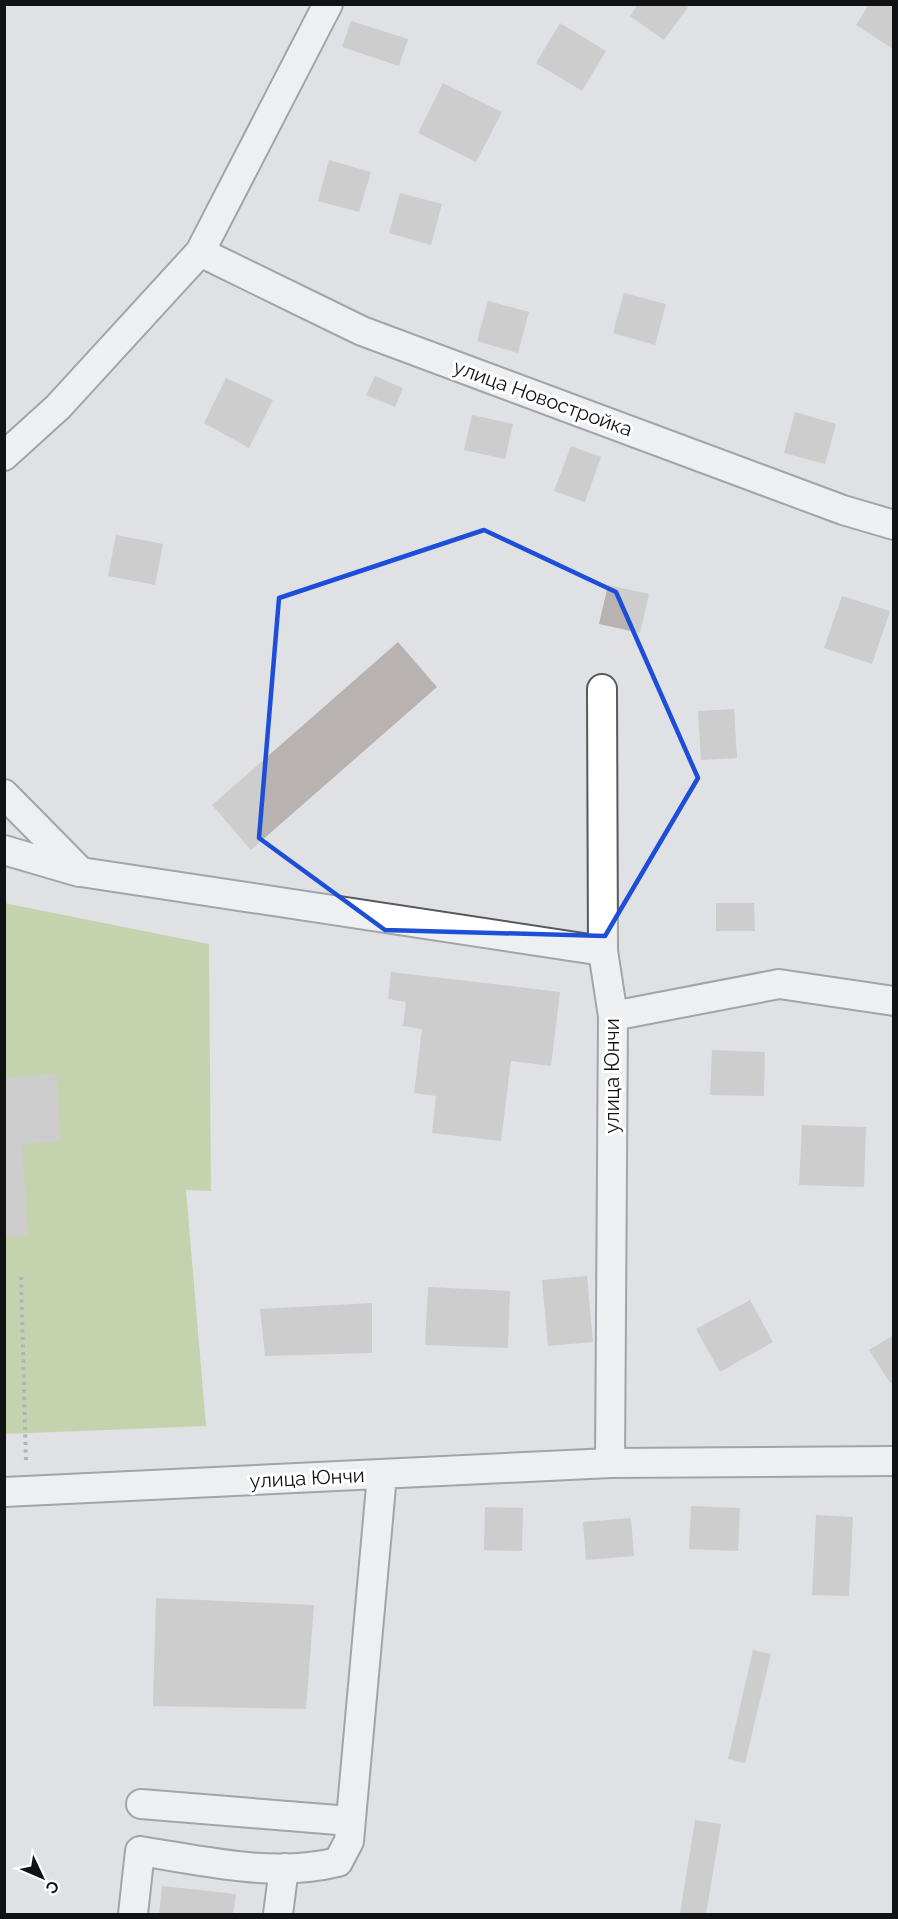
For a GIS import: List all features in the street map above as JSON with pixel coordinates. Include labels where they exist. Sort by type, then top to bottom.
[{"type":"street","points":[[4,456],[58,407],[200,252],[328,4]]},
{"type":"street","name":"улица Новостройка","points":[[200,252],[362,331],[843,510],[894,525]]},
{"type":"street","name":"улица Юнчи","points":[[602,689],[603,951],[613,1016],[610,1463]]},
{"type":"street","points":[[4,794],[81,872]]},
{"type":"street","points":[[4,850],[81,872],[603,951]]},
{"type":"street","points":[[613,1016],[779,984],[894,1001]]},
{"type":"street","name":"улица Юнчи","points":[[16,1492],[610,1463],[894,1461]]},
{"type":"street","points":[[133,1914],[140,1851],[253,1868],[318,1867],[339,1862],[349,1841],[382,1474]]},
{"type":"street","points":[[141,1804],[350,1821]]},
{"type":"street","points":[[278,1914],[284,1868]]},
{"type":"path","points":[[16,1492],[21,1277]]},
{"type":"highlighted area","points":[[484,530],[616,592],[698,778],[605,936],[385,930],[259,838],[279,598]]},
{"type":"green space","points":[[4,903],[209,944],[211,1191],[186,1190],[206,1426],[5,1434]]},
{"type":"building","points":[[638,4],[685,4],[688,7],[664,40],[630,16]]},
{"type":"building","points":[[869,4],[894,4],[893,49],[856,25]]},
{"type":"building","points":[[351,21],[408,39],[399,66],[342,47]]},
{"type":"building","points":[[560,23],[606,51],[582,91],[536,63]]},
{"type":"building","points":[[443,83],[502,112],[476,162],[418,133]]},
{"type":"building","points":[[329,160],[371,172],[359,212],[318,201]]},
{"type":"building","points":[[400,193],[442,204],[431,245],[389,233]]},
{"type":"building","points":[[624,293],[666,304],[655,345],[613,333]]},
{"type":"building","points":[[488,301],[529,312],[518,353],[477,341]]},
{"type":"building","points":[[375,376],[403,388],[395,407],[366,395]]},
{"type":"building","points":[[226,378],[273,400],[249,448],[204,423]]},
{"type":"building","points":[[795,412],[836,424],[825,464],[784,453]]},
{"type":"building","points":[[472,415],[513,424],[505,459],[464,450]]},
{"type":"building","points":[[571,446],[601,457],[585,502],[554,491]]},
{"type":"building","points":[[116,535],[163,544],[155,585],[108,576]]},
{"type":"building","points":[[608,585],[649,594],[640,633],[599,624]]},
{"type":"building","points":[[842,596],[890,611],[872,664],[824,648]]},
{"type":"building","points":[[398,642],[437,687],[251,850],[212,805]]},
{"type":"building","points":[[734,709],[737,758],[701,760],[698,711]]},
{"type":"building","points":[[716,903],[754,903],[755,931],[716,931]]},
{"type":"building","points":[[391,972],[560,992],[551,1066],[511,1061],[501,1141],[432,1133],[436,1096],[414,1093],[422,1029],[403,1026],[406,1002],[388,999]]},
{"type":"building","points":[[712,1050],[765,1052],[764,1096],[710,1095]]},
{"type":"building","points":[[56,1074],[61,1141],[22,1144],[28,1236],[4,1237],[4,1078]]},
{"type":"building","points":[[802,1125],[866,1127],[864,1187],[799,1185]]},
{"type":"building","points":[[587,1276],[593,1342],[548,1346],[542,1280]]},
{"type":"building","points":[[428,1287],[510,1291],[508,1348],[425,1345]]},
{"type":"building","points":[[750,1300],[773,1342],[720,1372],[696,1329]]},
{"type":"building","points":[[372,1303],[372,1353],[265,1356],[260,1309]]},
{"type":"building","points":[[894,1335],[894,1381],[890,1383],[869,1350]]},
{"type":"building","points":[[691,1506],[740,1508],[738,1551],[689,1549]]},
{"type":"building","points":[[485,1507],[523,1508],[522,1551],[484,1550]]},
{"type":"building","points":[[816,1515],[853,1517],[849,1596],[812,1595]]},
{"type":"building","points":[[631,1518],[634,1556],[586,1560],[583,1522]]},
{"type":"building","points":[[156,1598],[314,1605],[306,1709],[153,1706]]},
{"type":"building","points":[[753,1650],[771,1654],[745,1763],[728,1759]]},
{"type":"building","points":[[695,1820],[721,1824],[706,1914],[680,1914]]},
{"type":"building","points":[[162,1886],[236,1894],[233,1914],[159,1914]]}]
